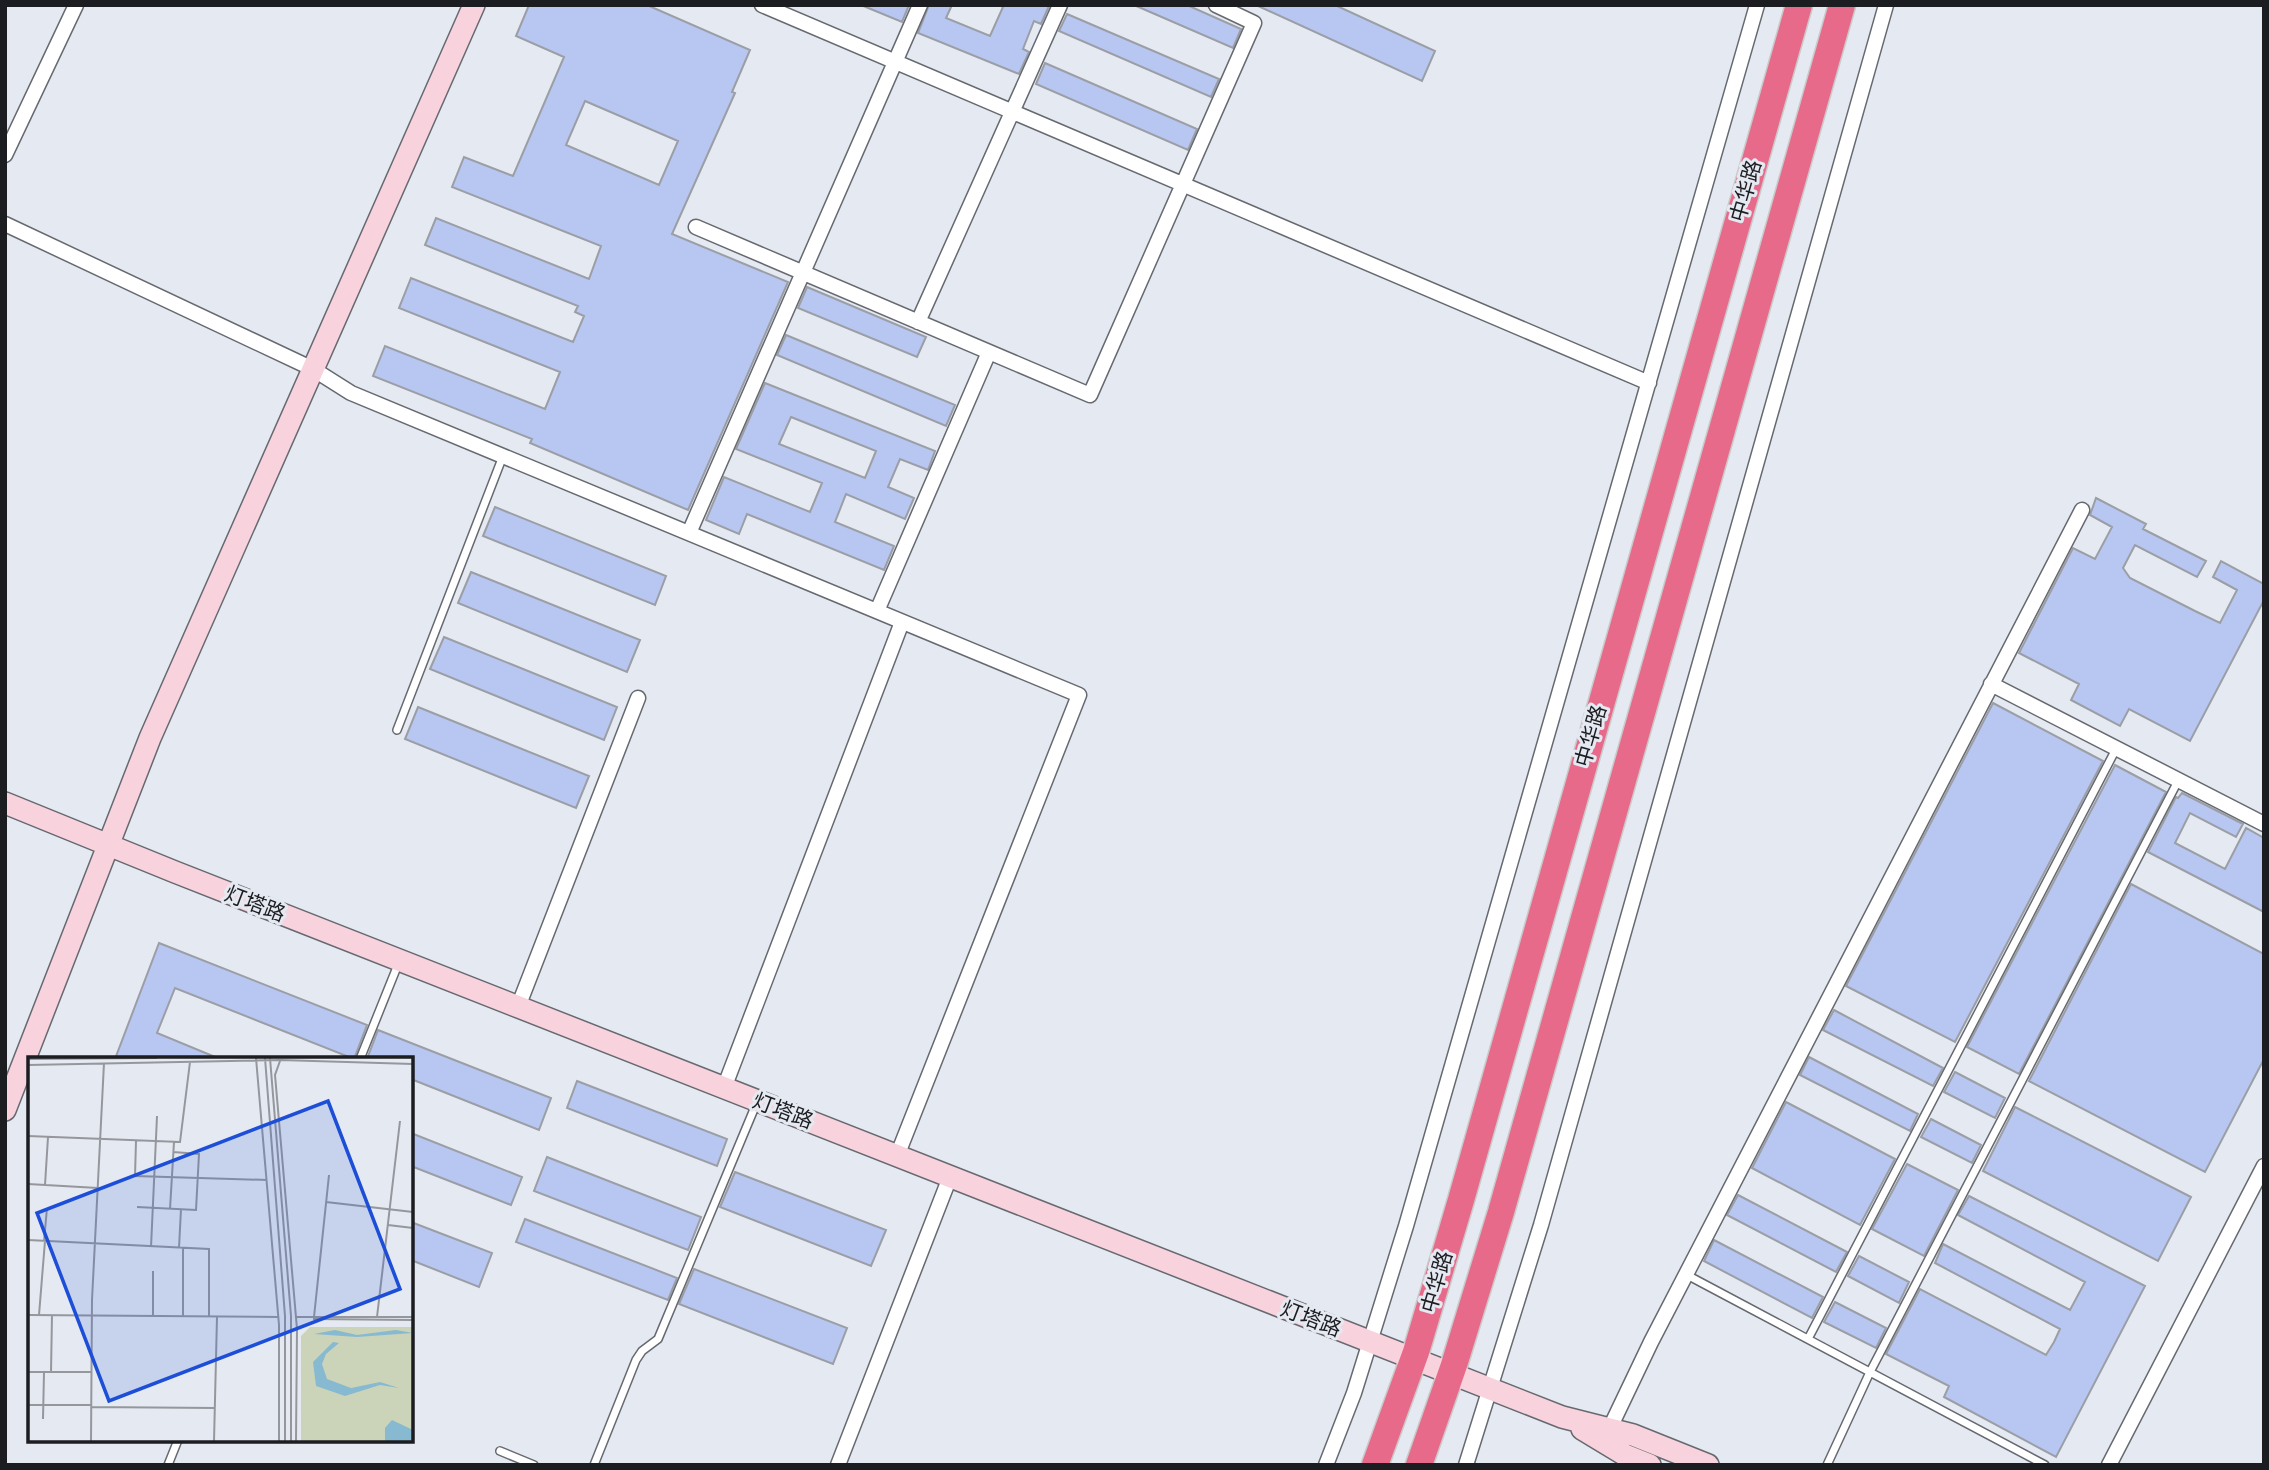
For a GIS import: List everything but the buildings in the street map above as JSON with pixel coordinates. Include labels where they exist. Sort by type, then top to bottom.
[{"type":"highway","name":"中华路","points":[[1375,1465],[1413,1359],[1461,1200],[1799,5]]},
{"type":"highway","name":"中华路","points":[[1419,1465],[1451,1374],[1501,1212],[1842,5]]},
{"type":"street","points":[[5,155],[76,5]]},
{"type":"street","points":[[5,1110],[150,738],[474,5]]},
{"type":"street","points":[[762,5],[1649,383]]},
{"type":"street","points":[[689,533],[920,5]]},
{"type":"street","points":[[918,322],[1060,5]]},
{"type":"street","points":[[696,227],[1090,395],[1254,23],[1216,5]]},
{"type":"street","points":[[1326,1465],[1354,1393],[1406,1226],[1757,5]]},
{"type":"street","points":[[1466,1465],[1541,1225],[1886,5]]},
{"type":"street","points":[[5,225],[313,369],[351,393],[1079,695],[897,1156]]},
{"type":"street","points":[[877,611],[989,352]]},
{"type":"street","points":[[1609,1430],[1686,1275],[2082,510]]},
{"type":"street","points":[[724,1088],[902,622]]},
{"type":"street","points":[[1992,684],[2264,824]]},
{"type":"street","points":[[518,1007],[638,698]]},
{"type":"street","name":"灯塔路","points":[[5,803],[399,961],[1562,1418],[1633,1435],[1708,1465]]},
{"type":"street","points":[[2109,1465],[2264,1166]]},
{"type":"street","points":[[838,1465],[950,1177]]},
{"type":"street","name":"灯塔路","points":[[1562,1418],[1625,1455],[1650,1465]]},
{"type":"lane","points":[[397,730],[503,456]]},
{"type":"lane","points":[[1808,1339],[2117,748]]},
{"type":"lane","points":[[1827,1465],[1870,1372],[2179,780]]},
{"type":"lane","points":[[361,1057],[399,961]]},
{"type":"lane","points":[[594,1465],[636,1360],[642,1351],[658,1339],[757,1101]]},
{"type":"lane","points":[[1686,1275],[2045,1465]]},
{"type":"lane","points":[[168,1465],[176,1442]]},
{"type":"lane","points":[[499,1451],[534,1465]]}]
